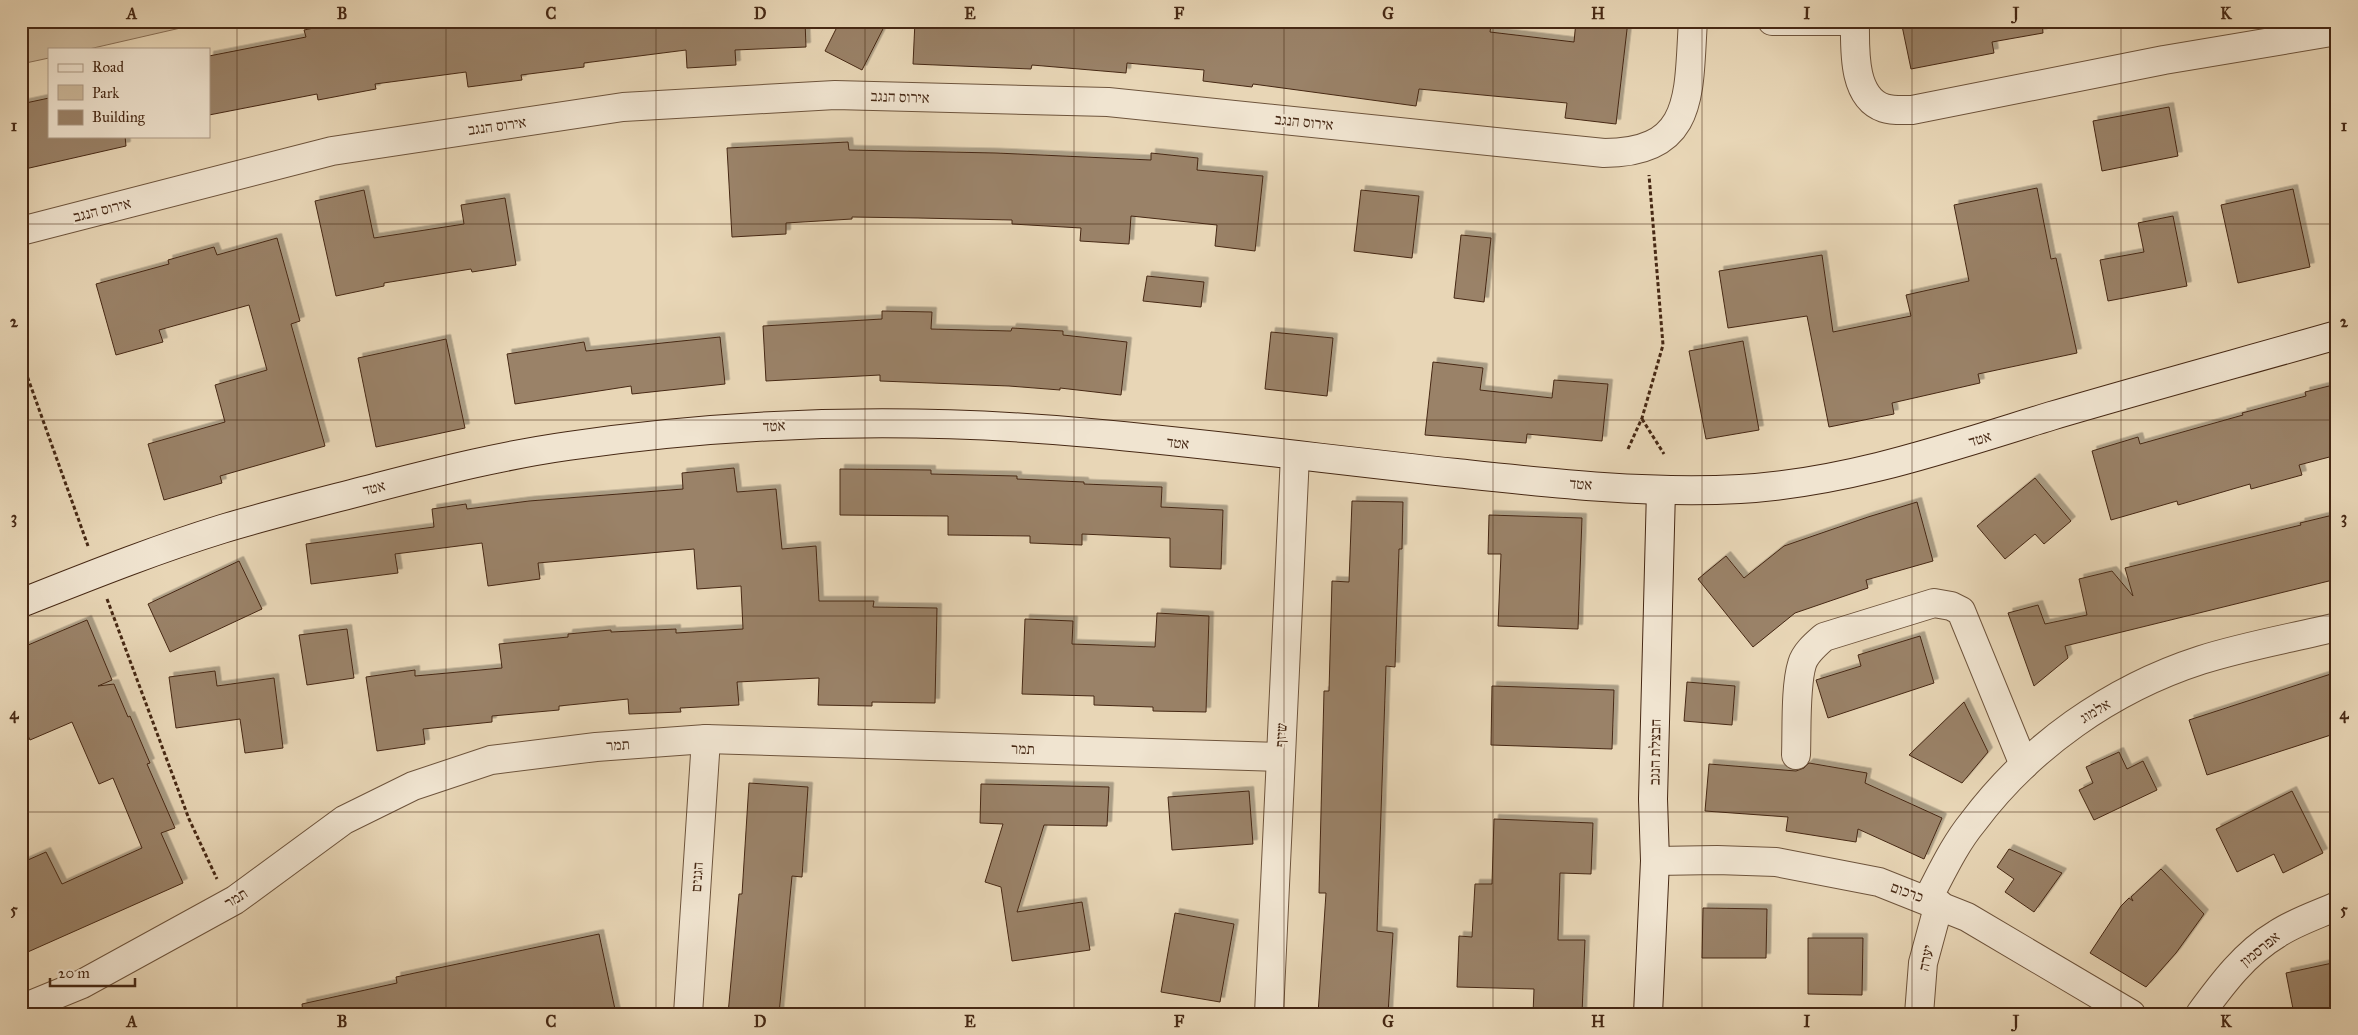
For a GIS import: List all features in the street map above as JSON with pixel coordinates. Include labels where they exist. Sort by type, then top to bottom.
[{"type":"street","name":"אירוס הנגב","points":[[21,231],[332,151],[624,107],[835,95],[1108,102],[1604,153],[1620,153],[1647,147],[1667,134],[1675,126],[1685,106],[1688,94],[1693,21]]},
{"type":"street","points":[[1772,21],[1853,21],[1857,63],[1863,86],[1875,103],[1884,108],[1896,110],[1912,110],[2164,60],[2337,32]]},
{"type":"street","name":"אטד","points":[[21,603],[225,528],[448,469],[564,446],[771,426],[937,426],[1085,432],[1514,479],[1683,492],[1748,489],[1802,482],[1934,453],[2055,415],[2337,334]]},
{"type":"street","name":"שיזף","points":[[1269,1014],[1295,455]]},
{"type":"street","name":"חבצלת הנגב","points":[[1648,1014],[1655,861],[1653,799],[1661,490]]},
{"type":"street","points":[[1796,755],[1802,663],[1812,648],[1824,637],[1934,603],[1951,606],[1961,611],[2024,765]]},
{"type":"street","name":"אלמוג","points":[[1933,902],[1972,823],[2000,788],[2024,765],[2072,725],[2120,696],[2201,660],[2337,628]]},
{"type":"street","name":"תמר","points":[[21,1009],[82,984],[235,900],[344,820],[413,786],[491,760],[596,747],[706,739],[1280,757]]},
{"type":"street","name":"הגנים","points":[[688,1014],[706,739]]},
{"type":"street","name":"כרכום","points":[[1655,861],[1717,860],[1776,862],[1879,882],[1967,917],[2131,1014]]},
{"type":"street","name":"יערה","points":[[1919,1014],[1923,963],[1933,902]]},
{"type":"street","name":"אפרסמון","points":[[2200,1014],[2220,986],[2246,958],[2277,934],[2337,906]]},
{"type":"path","points":[[1628,449],[1642,418],[1663,345],[1647,147]]},
{"type":"path","points":[[21,358],[97,574],[189,819],[218,880],[235,900]]},
{"type":"path","points":[[1642,418],[1664,454]]},
{"type":"green space","points":[[21,21],[211,21],[93,48],[48,48],[48,58],[21,64]]},
{"type":"building","points":[[348,21],[363,21],[364,28],[413,21],[805,21],[806,47],[735,50],[736,65],[687,68],[686,50],[584,63],[584,67],[521,75],[522,80],[468,87],[466,72],[375,84],[376,89],[318,100],[317,94],[210,115],[210,56],[306,37],[304,30]]},
{"type":"building","points":[[840,21],[887,21],[862,70],[825,51]]},
{"type":"building","points":[[915,21],[1326,21],[1363,25],[1363,21],[1456,21],[1491,25],[1490,32],[1574,42],[1576,21],[1628,21],[1616,124],[1565,118],[1567,103],[1419,89],[1416,106],[1253,84],[1252,87],[1203,81],[1204,70],[1127,63],[1126,73],[1032,65],[1031,69],[913,64]]},
{"type":"building","points":[[1901,21],[2042,21],[2043,33],[1992,42],[1994,53],[1911,69]]},
{"type":"building","points":[[48,98],[48,138],[125,138],[126,146],[25,169],[21,153],[21,104]]},
{"type":"building","points":[[2169,107],[2178,156],[2102,171],[2093,121]]},
{"type":"building","points":[[848,142],[849,150],[996,153],[1151,160],[1151,153],[1198,158],[1197,170],[1263,176],[1255,251],[1215,246],[1217,225],[1131,216],[1129,244],[1080,241],[1081,228],[1012,224],[1012,220],[918,218],[852,217],[852,219],[786,223],[786,234],[732,237],[727,148]]},
{"type":"building","points":[[2037,188],[2051,259],[2056,258],[2077,353],[1978,374],[1980,383],[1892,403],[1894,414],[1829,427],[1807,316],[1728,328],[1719,271],[1822,255],[1833,332],[1911,316],[1906,295],[1969,281],[1954,205]]},
{"type":"building","points":[[2293,189],[2310,267],[2238,283],[2221,205]]},
{"type":"building","points":[[364,190],[374,238],[464,224],[461,205],[505,198],[516,265],[472,272],[471,269],[384,283],[384,286],[336,296],[315,201]]},
{"type":"building","points":[[1361,190],[1419,196],[1412,258],[1354,251]]},
{"type":"building","points":[[2173,216],[2187,286],[2108,301],[2100,260],[2144,252],[2138,223]]},
{"type":"building","points":[[1461,235],[1491,238],[1484,302],[1454,298]]},
{"type":"building","points":[[277,238],[300,321],[291,324],[325,446],[220,476],[222,483],[164,500],[148,444],[225,422],[215,385],[267,370],[249,305],[159,330],[163,342],[116,355],[96,284],[169,264],[168,260],[214,247],[217,255]]},
{"type":"building","points":[[1147,276],[1204,282],[1201,307],[1143,301]]},
{"type":"building","points":[[882,311],[932,312],[931,329],[1011,331],[1012,328],[1063,331],[1063,335],[1127,342],[1121,395],[1060,388],[1060,390],[880,381],[880,375],[766,381],[763,326],[882,319]]},
{"type":"building","points":[[1271,332],[1333,338],[1327,396],[1265,389]]},
{"type":"building","points":[[720,337],[725,384],[632,394],[631,386],[515,404],[507,354],[584,342],[586,351]]},
{"type":"building","points":[[446,339],[465,428],[376,447],[358,358]]},
{"type":"building","points":[[1743,341],[1759,430],[1706,439],[1689,351]]},
{"type":"building","points":[[1433,362],[1483,368],[1480,390],[1552,398],[1554,380],[1608,384],[1602,441],[1527,434],[1526,443],[1425,435]]},
{"type":"building","points":[[2337,384],[2337,455],[2299,465],[2302,475],[2251,489],[2250,484],[2178,505],[2177,501],[2111,520],[2092,451],[2138,437],[2140,444],[2306,396],[2305,392]]},
{"type":"building","points":[[734,468],[737,492],[776,489],[782,549],[816,546],[819,601],[874,601],[873,607],[937,608],[935,703],[872,702],[872,706],[818,705],[819,678],[737,682],[739,705],[680,708],[681,712],[629,714],[628,699],[559,706],[559,710],[492,716],[492,722],[423,729],[425,744],[377,751],[366,677],[415,670],[415,676],[502,668],[499,644],[568,637],[568,634],[611,630],[611,632],[676,629],[676,633],[743,629],[741,586],[697,589],[694,549],[538,563],[540,579],[488,586],[482,543],[395,554],[398,573],[311,584],[306,544],[434,527],[432,509],[466,504],[467,509],[529,501],[683,489],[682,473]]},
{"type":"building","points":[[840,469],[931,470],[931,474],[1017,476],[1017,479],[1162,487],[1161,507],[1223,510],[1221,569],[1170,567],[1170,538],[1082,534],[1082,545],[1030,543],[1030,536],[948,535],[948,516],[840,515]]},
{"type":"building","points":[[2035,478],[2071,521],[2044,544],[2035,534],[2005,559],[1977,526]]},
{"type":"building","points":[[1352,501],[1403,502],[1402,549],[1399,549],[1395,667],[1386,666],[1377,931],[1393,933],[1388,1014],[1318,1014],[1326,893],[1319,893],[1324,691],[1329,691],[1332,581],[1349,582]]},
{"type":"building","points":[[1917,502],[1933,561],[1866,580],[1868,588],[1795,613],[1753,647],[1698,579],[1726,556],[1744,578],[1784,546]]},
{"type":"building","points":[[2337,514],[2337,579],[2065,646],[2068,658],[2034,686],[2008,613],[2038,605],[2045,624],[2087,615],[2079,579],[2112,571],[2133,596],[2125,568],[2301,525],[2300,523]]},
{"type":"building","points":[[1489,515],[1582,518],[1578,629],[1498,626],[1501,554],[1488,554]]},
{"type":"building","points":[[239,561],[262,609],[170,652],[148,604]]},
{"type":"building","points":[[1157,613],[1209,616],[1206,712],[1153,711],[1153,707],[1094,705],[1094,696],[1022,694],[1025,619],[1073,621],[1072,644],[1155,647]]},
{"type":"building","points":[[87,620],[112,680],[98,686],[114,684],[128,717],[130,716],[150,763],[147,764],[175,828],[161,833],[183,883],[21,955],[21,863],[46,852],[62,884],[142,848],[113,778],[99,784],[72,722],[30,740],[21,721],[21,648]]},
{"type":"building","points":[[347,629],[354,678],[307,685],[299,635]]},
{"type":"building","points":[[1920,636],[1934,683],[1828,718],[1816,680],[1861,666],[1858,655]]},
{"type":"building","points":[[215,671],[217,686],[274,678],[283,748],[245,753],[240,719],[176,728],[169,677]]},
{"type":"building","points":[[2337,672],[2337,733],[2207,775],[2189,720]]},
{"type":"building","points":[[1687,682],[1735,686],[1732,725],[1684,721]]},
{"type":"building","points":[[1492,686],[1614,690],[1612,749],[1491,745]]},
{"type":"building","points":[[1964,702],[1988,752],[1962,783],[1909,755]]},
{"type":"building","points":[[2119,752],[2127,769],[2143,761],[2157,790],[2094,820],[2079,790],[2093,783],[2086,767]]},
{"type":"building","points":[[1809,763],[1867,773],[1865,783],[1942,818],[1924,859],[1858,829],[1856,842],[1786,831],[1788,817],[1705,811],[1709,764],[1796,771],[1804,768]]},
{"type":"building","points":[[749,783],[808,787],[802,877],[792,876],[779,1014],[728,1014],[739,894],[742,894]]},
{"type":"building","points":[[981,784],[1109,787],[1107,826],[1044,825],[1017,912],[1082,902],[1090,950],[1012,961],[1001,887],[985,882],[1003,824],[980,823]]},
{"type":"building","points":[[1249,791],[1253,844],[1172,850],[1168,797]]},
{"type":"building","points":[[2292,791],[2323,853],[2283,873],[2274,854],[2237,872],[2216,829]]},
{"type":"building","points":[[1494,819],[1593,823],[1591,874],[1560,873],[1558,940],[1585,940],[1582,1014],[1533,1014],[1534,989],[1457,987],[1459,936],[1472,937],[1475,884],[1492,884]]},
{"type":"building","points":[[2009,849],[2062,873],[2034,912],[2005,892],[2014,879],[1997,867]]},
{"type":"building","points":[[2161,869],[2204,914],[2176,953],[2146,987],[2090,953],[2121,906],[2129,898],[2133,901],[2131,897]]},
{"type":"building","points":[[1703,908],[1767,909],[1766,958],[1702,958]]},
{"type":"building","points":[[1175,913],[1234,924],[1220,1002],[1161,992]]},
{"type":"building","points":[[599,934],[616,1014],[303,1014],[302,1004],[397,983],[396,977]]},
{"type":"building","points":[[1808,938],[1863,938],[1862,995],[1808,994]]},
{"type":"building","points":[[2337,962],[2337,1014],[2294,1014],[2286,973]]}]
